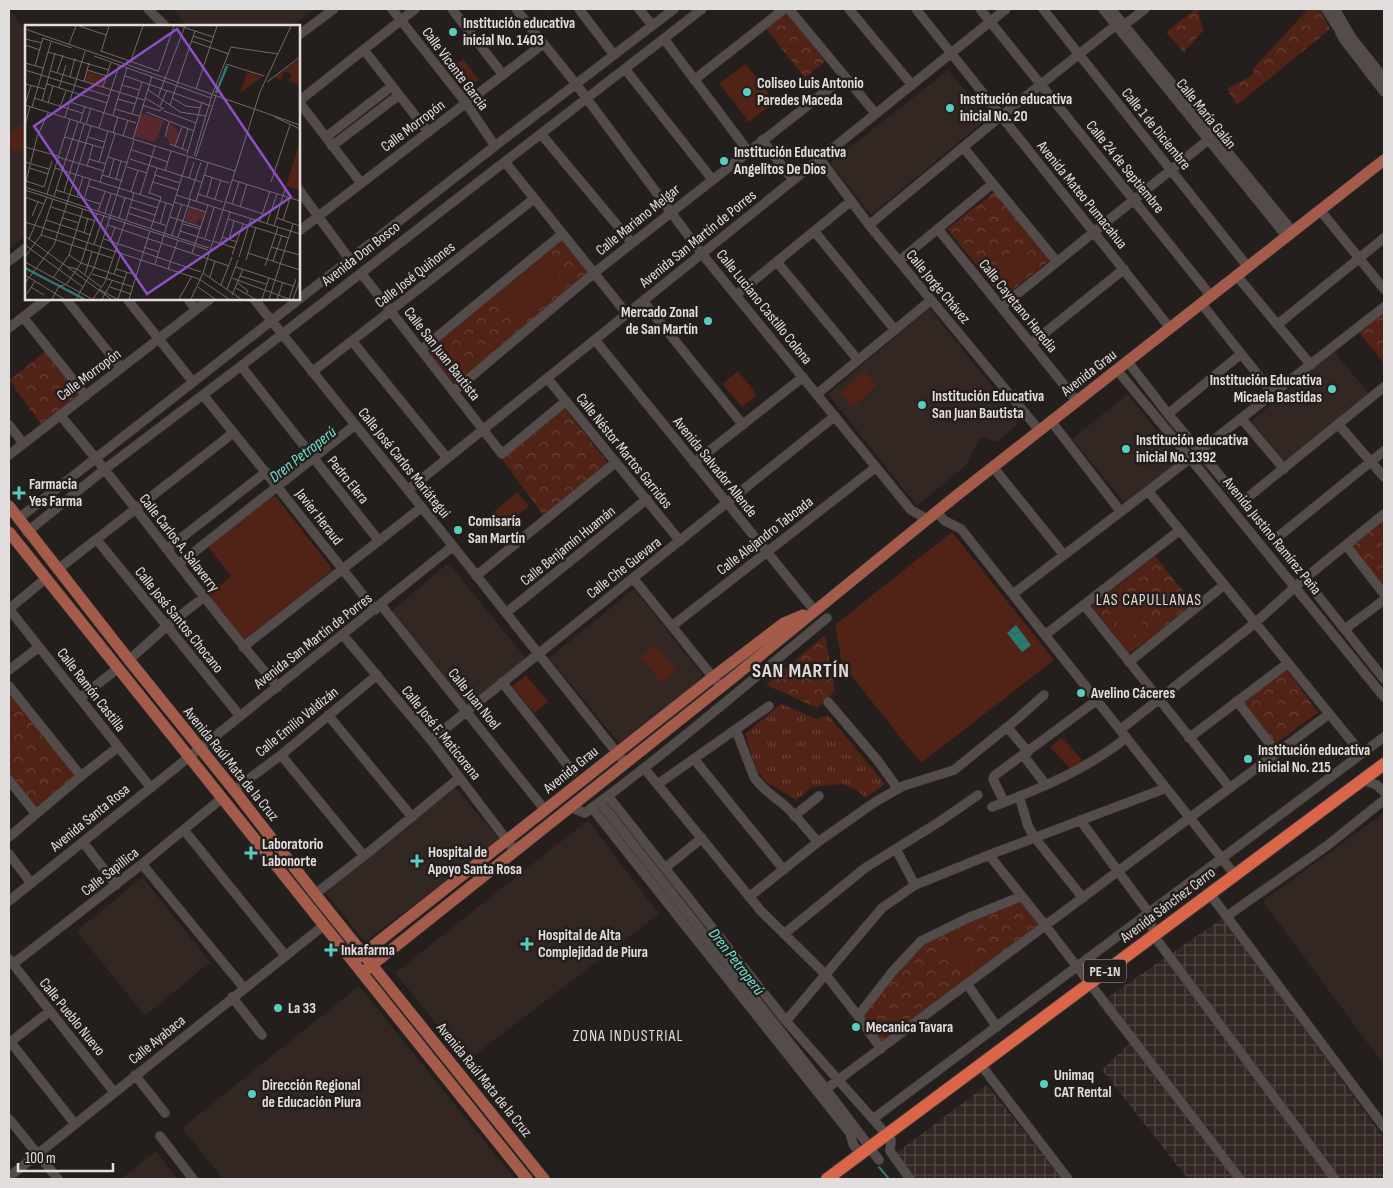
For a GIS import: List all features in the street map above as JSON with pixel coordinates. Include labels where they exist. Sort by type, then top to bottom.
[{"type":"highway","name":"Avenida Sánchez Cerro","points":[[827,1179],[867,1153],[887,1135],[1384,764]]},
{"type":"main road","name":"Avenida Grau","points":[[362,973],[721,687],[1039,430],[1384,160]]},
{"type":"main road","name":"Avenida Raúl Mata de la Cruz","points":[[9,506],[14,522],[27,532],[234,790],[314,894],[544,1179]]},
{"type":"main road","name":"Avenida Don Bosco","points":[[12,537],[27,532]]},
{"type":"main road","name":"Avenida Raúl Mata de la Cruz","points":[[12,537],[322,926],[527,1179]]},
{"type":"main road","name":"Avenida Grau","points":[[352,962],[713,677],[784,623],[814,610]]},
{"type":"street","points":[[149,9],[164,25]]},
{"type":"street","points":[[300,34],[333,9]]},
{"type":"street","name":"Calle Vicente García","points":[[392,9],[466,104],[495,146]]},
{"type":"street","points":[[300,101],[415,9]]},
{"type":"street","points":[[452,9],[503,75]]},
{"type":"street","name":"Calle Luciano Castillo Colona","points":[[516,9],[576,84],[702,254],[911,510],[945,521],[961,529],[1235,875]]},
{"type":"street","points":[[578,9],[614,55]]},
{"type":"street","points":[[639,9],[652,25]]},
{"type":"street","name":"Avenida Don Bosco","points":[[300,299],[674,9]]},
{"type":"street","name":"Avenida Don Bosco","points":[[27,532],[104,469],[241,366],[702,9]]},
{"type":"street","points":[[790,9],[876,114]]},
{"type":"street","points":[[849,9],[912,85]]},
{"type":"street","name":"Avenida Mateo Pumacahua","points":[[916,9],[1170,328]]},
{"type":"street","name":"Calle 24 de Septiembre","points":[[980,9],[1211,296]]},
{"type":"street","name":"Avenida San Martín de Porres","points":[[408,490],[1006,9]]},
{"type":"street","name":"Calle 1 de Diciembre","points":[[1043,9],[1248,267]]},
{"type":"street","name":"Calle María Galán","points":[[1102,9],[1122,23]]},
{"type":"street","name":"Calle María Galán","points":[[1111,9],[1290,234]]},
{"type":"street","points":[[869,225],[1079,54],[1145,9]]},
{"type":"street","points":[[1326,9],[1345,41],[1384,92]]},
{"type":"street","points":[[694,80],[780,10]]},
{"type":"street","points":[[1336,12],[1340,32]]},
{"type":"street","points":[[1336,12],[1352,38],[1384,78]]},
{"type":"street","points":[[664,39],[748,151]]},
{"type":"street","name":"Calle Morropón","points":[[300,230],[543,44]]},
{"type":"street","points":[[364,50],[428,132]]},
{"type":"street","points":[[625,68],[712,179]]},
{"type":"street","name":"Calle Mariano Melgar","points":[[454,391],[594,273],[844,77]]},
{"type":"street","points":[[326,137],[392,86]]},
{"type":"street","points":[[332,146],[399,96]]},
{"type":"street","points":[[300,103],[361,183]]},
{"type":"street","points":[[541,134],[632,243]]},
{"type":"street","points":[[1001,307],[1211,137]]},
{"type":"street","points":[[762,140],[793,180]]},
{"type":"street","points":[[963,148],[1057,262]]},
{"type":"street","name":"Calle Jorge Chávez","points":[[820,159],[869,225],[1039,430]]},
{"type":"street","points":[[505,162],[626,314]]},
{"type":"street","points":[[899,261],[992,184]]},
{"type":"street","points":[[300,191],[350,260]]},
{"type":"street","name":"Calle José Quiñones","points":[[312,372],[534,199]]},
{"type":"street","points":[[736,295],[851,201]]},
{"type":"street","points":[[1320,210],[1384,289]]},
{"type":"street","name":"Calle Cayetano Heredia","points":[[938,229],[1077,401]]},
{"type":"street","points":[[814,231],[894,330]]},
{"type":"street","points":[[421,350],[562,234]]},
{"type":"street","points":[[1277,325],[1384,238]]},
{"type":"street","points":[[9,261],[25,249]]},
{"type":"street","points":[[777,262],[858,360]]},
{"type":"street","points":[[1031,344],[1124,269]]},
{"type":"street","name":"Calle San Juan Bautista","points":[[361,273],[502,454],[566,401]]},
{"type":"street","points":[[1236,276],[1310,365]]},
{"type":"street","points":[[9,328],[45,300]]},
{"type":"street","points":[[67,300],[121,368]]},
{"type":"street","points":[[128,300],[193,382]]},
{"type":"street","points":[[189,300],[196,310]]},
{"type":"street","name":"Calle Morropón","points":[[9,455],[209,300]]},
{"type":"street","name":"Calle José Carlos Mariátegui","points":[[255,300],[625,763]]},
{"type":"street","name":"Avenida Don Bosco","points":[[14,522],[298,300]]},
{"type":"street","points":[[817,394],[931,300]]},
{"type":"street","points":[[643,301],[743,425]]},
{"type":"street","points":[[1201,303],[1273,394]]},
{"type":"street","points":[[1013,594],[1242,419],[1384,307]]},
{"type":"street","points":[[23,316],[86,396]]},
{"type":"street","name":"Avenida Salvador Allende","points":[[595,340],[814,610]]},
{"type":"street","points":[[352,341],[447,458]]},
{"type":"street","points":[[1168,414],[1241,354]]},
{"type":"street","name":"Avenida Justino Ramírez Peña","points":[[1128,362],[1198,451],[1274,540],[1384,679]]},
{"type":"street","name":"Pedro Elera","points":[[241,366],[379,541]]},
{"type":"street","name":"Avenida Justino Ramírez Peña","points":[[1117,370],[1384,697]]},
{"type":"street","points":[[694,463],[803,377]]},
{"type":"street","name":"Calle Néstor Martos Garridos","points":[[547,378],[680,541]]},
{"type":"street","points":[[1242,502],[1384,387]]},
{"type":"street","name":"Javier Heraud","points":[[203,395],[342,569],[378,607]]},
{"type":"street","name":"Calle Carlos A. Salaverry","points":[[60,415],[96,457],[243,648],[278,687]]},
{"type":"street","name":"Calle Che Guevara","points":[[431,740],[835,416]]},
{"type":"street","points":[[1242,419],[1284,469]]},
{"type":"street","points":[[1051,422],[1121,512]]},
{"type":"street","points":[[1338,424],[1384,476]]},
{"type":"street","points":[[9,425],[23,443]]},
{"type":"street","points":[[179,564],[355,425]]},
{"type":"street","points":[[57,570],[233,433]]},
{"type":"street","points":[[1274,540],[1384,451]]},
{"type":"street","points":[[476,576],[616,462]]},
{"type":"street","name":"Calle Alejandro Taboada","points":[[672,626],[876,467]]},
{"type":"street","points":[[993,467],[1064,555]]},
{"type":"street","points":[[167,549],[266,472]]},
{"type":"street","points":[[1148,491],[1362,754]]},
{"type":"street","name":"Calle Benjamín Huamán","points":[[506,613],[647,499]]},
{"type":"street","points":[[243,648],[422,507]]},
{"type":"street","points":[[1120,730],[1255,623],[1304,579],[1384,514]]},
{"type":"street","points":[[1045,635],[1180,530]]},
{"type":"street","name":"Calle José Santos Chocano","points":[[97,540],[240,716]]},
{"type":"street","points":[[1346,545],[1384,594]]},
{"type":"street","name":"Avenida San Martín de Porres","points":[[189,757],[453,546]]},
{"type":"street","points":[[633,578],[721,687]]},
{"type":"street","points":[[9,609],[45,579]]},
{"type":"street","points":[[1129,662],[1224,585]]},
{"type":"street","points":[[129,660],[167,626],[204,597]]},
{"type":"street","points":[[1345,629],[1384,600]]},
{"type":"street","points":[[1084,605],[1230,788]]},
{"type":"street","name":"Calle Juan Noel","points":[[378,607],[467,710],[545,810]]},
{"type":"street","name":"Calle Ramón Castilla","points":[[9,609],[151,788]]},
{"type":"street","points":[[570,807],[585,813],[596,805],[827,618]]},
{"type":"street","name":"Calle José F. Maticorena","points":[[343,635],[431,740],[515,851]]},
{"type":"street","points":[[9,670],[39,647]]},
{"type":"street","points":[[1190,738],[1288,662]]},
{"type":"street","points":[[80,698],[117,669]]},
{"type":"street","name":"Calle Emilio Valdizán","points":[[234,790],[281,755],[377,675]]},
{"type":"street","points":[[502,682],[573,772]]},
{"type":"street","points":[[9,686],[81,776]]},
{"type":"street","points":[[749,897],[818,842],[875,802],[898,789],[954,770],[1044,694]]},
{"type":"street","points":[[1004,802],[993,779],[994,776],[1097,700]]},
{"type":"street","points":[[1237,701],[1277,753]]},
{"type":"street","points":[[828,702],[878,761],[898,789]]},
{"type":"street","points":[[658,784],[769,706]]},
{"type":"street","points":[[826,1089],[1329,714]]},
{"type":"street","points":[[328,715],[412,817]]},
{"type":"street","points":[[1007,727],[1046,785]]},
{"type":"street","points":[[736,730],[758,783],[763,790],[784,805],[818,842]]},
{"type":"street","points":[[873,1119],[1384,737]]},
{"type":"street","points":[[992,807],[1046,785],[1100,757],[1126,738]]},
{"type":"street","points":[[9,837],[35,813],[118,747]]},
{"type":"street","points":[[281,755],[364,856]]},
{"type":"street","name":"Avenida Santa Rosa","points":[[9,901],[189,757]]},
{"type":"street","points":[[694,759],[784,870]]},
{"type":"street","points":[[644,768],[749,897],[826,975],[881,1049]]},
{"type":"street","points":[[314,894],[364,856],[459,778]]},
{"type":"street","points":[[9,780],[35,813]]},
{"type":"street","points":[[1363,780],[1377,785],[1384,792]]},
{"type":"street","points":[[786,1021],[882,908],[915,885],[1166,788]]},
{"type":"street","points":[[784,934],[864,868],[978,795]]},
{"type":"street","points":[[608,796],[786,1021],[891,1140],[890,1151],[910,1179]]},
{"type":"street","points":[[794,816],[819,796]]},
{"type":"street","points":[[1020,796],[1028,826],[1034,838],[1083,898]]},
{"type":"street","name":"Calle Sapillica","points":[[11,962],[116,885],[221,799]]},
{"type":"street","points":[[1227,916],[1328,845],[1384,800]]},
{"type":"street","points":[[596,805],[826,1089],[866,1142]]},
{"type":"street","points":[[596,805],[850,1133],[853,1144],[879,1160]]},
{"type":"street","points":[[1080,820],[1150,913],[1154,936],[1335,1179]]},
{"type":"street","points":[[184,830],[285,956]]},
{"type":"street","points":[[670,864],[702,838]]},
{"type":"street","points":[[83,842],[116,885]]},
{"type":"street","points":[[896,849],[915,885]]},
{"type":"street","points":[[9,854],[31,883]]},
{"type":"street","points":[[989,855],[1240,1179]]},
{"type":"street","points":[[142,864],[244,988]]},
{"type":"street","points":[[1210,894],[1384,1127]]},
{"type":"street","points":[[858,1016],[893,971],[921,941],[968,918],[1022,896]]},
{"type":"street","name":"Calle Ayabaca","points":[[9,1177],[322,926]]},
{"type":"street","name":"Calle Pueblo Nuevo","points":[[11,962],[114,1092]]},
{"type":"street","points":[[966,984],[997,1027]]},
{"type":"street","points":[[232,997],[262,1035]]},
{"type":"street","points":[[50,1011],[9,1042],[75,1124]]},
{"type":"street","points":[[980,1066],[1068,1179]]},
{"type":"street","points":[[135,1075],[165,1113]]},
{"type":"street","points":[[9,1118],[58,1179]]},
{"type":"street","points":[[160,1136],[193,1179]]},
{"type":"shaded area","points":[[9,9],[25,30],[25,236],[9,249]]},
{"type":"shaded area","points":[[173,9],[314,9],[293,25],[185,25]]},
{"type":"shaded area","points":[[948,70],[988,118],[871,215],[830,163]]},
{"type":"shaded area","name":"Institución Educativa San Juan Bautista","points":[[929,308],[1016,416],[1017,425],[997,442],[980,437],[966,465],[917,506],[828,394]]},
{"type":"shaded area","points":[[1334,351],[1370,395],[1286,464],[1251,421],[1296,384],[1302,383],[1308,373]]},
{"type":"shaded area","name":"Institución educativa inicial No. 1392","points":[[1128,394],[1180,460],[1126,504],[1072,439]]},
{"type":"shaded area","points":[[446,565],[450,565],[524,656],[524,659],[468,705],[465,705],[392,613],[393,610]]},
{"type":"shaded area","points":[[634,589],[701,673],[701,681],[619,743],[549,658]]},
{"type":"shaded area","name":"Hospital de Apoyo Santa Rosa","points":[[455,787],[500,840],[365,942],[324,891]]},
{"type":"shaded area","points":[[1384,813],[1384,1065],[1264,903],[1265,899]]},
{"type":"shaded area","name":"Hospital de Alta Complejidad de Piura","points":[[588,820],[659,914],[467,1061],[395,973]]},
{"type":"shaded area","points":[[140,879],[144,879],[210,962],[145,1016],[78,933],[78,930]]},
{"type":"shaded area","points":[[1223,918],[1384,1138],[1384,1179],[1188,1179],[1102,1070],[1130,1043],[1098,1004]]},
{"type":"shaded area","points":[[359,986],[515,1179],[223,1179],[182,1128]]},
{"type":"shaded area","points":[[987,1085],[1062,1179],[916,1179],[896,1153]]},
{"type":"shaded area","points":[[156,1151],[177,1179],[121,1179]]},
{"type":"green space","points":[[1195,9],[1198,9],[1203,31],[1184,52],[1166,32]]},
{"type":"green space","points":[[1308,9],[1320,9],[1330,29],[1237,105],[1227,89],[1254,74],[1253,69]]},
{"type":"green space","points":[[787,13],[825,61],[805,78],[766,29]]},
{"type":"green space","points":[[463,59],[479,80],[466,90],[450,69]]},
{"type":"green space","name":"Coliseo Luis Antonio Paredes Maceda","points":[[746,64],[775,102],[749,122],[719,83]]},
{"type":"green space","points":[[25,123],[25,147],[16,154],[9,144],[9,135]]},
{"type":"green space","points":[[994,192],[1050,260],[1003,298],[947,229]]},
{"type":"green space","points":[[560,239],[589,274],[455,385],[425,349]]},
{"type":"green space","points":[[1020,245],[1033,261],[1005,283],[992,267]]},
{"type":"green space","points":[[543,256],[567,285],[518,327],[494,299]]},
{"type":"green space","points":[[1384,312],[1384,364],[1359,332]]},
{"type":"green space","points":[[447,340],[467,365],[453,377],[432,352]]},
{"type":"green space","points":[[45,352],[79,395],[41,424],[9,380]]},
{"type":"green space","points":[[738,371],[757,395],[742,407],[723,384]]},
{"type":"green space","points":[[864,371],[877,386],[853,407],[840,393]]},
{"type":"green space","points":[[564,408],[607,461],[606,465],[544,516],[502,459]]},
{"type":"green space","points":[[517,492],[529,506],[501,530],[489,516]]},
{"type":"green space","points":[[271,497],[276,497],[331,567],[331,571],[246,639],[242,638],[208,596],[231,576],[208,547]]},
{"type":"green space","points":[[1384,519],[1384,589],[1350,546]]},
{"type":"green space","points":[[952,532],[1054,660],[921,763],[842,664],[835,625]]},
{"type":"green space","points":[[1155,556],[1193,604],[1129,654],[1092,606]]},
{"type":"green space","points":[[1124,598],[1145,626],[1129,639],[1108,611]]},
{"type":"green space","points":[[825,635],[835,691],[817,708],[766,685]]},
{"type":"green space","points":[[654,645],[676,670],[662,683],[640,657]]},
{"type":"green space","points":[[1285,667],[1318,712],[1274,745],[1240,702]]},
{"type":"green space","points":[[526,675],[548,702],[534,713],[512,686]]},
{"type":"green space","points":[[9,691],[76,775],[36,807],[9,773]]},
{"type":"green space","points":[[781,704],[817,719],[828,715],[885,784],[866,798],[858,791],[842,784],[812,787],[796,800],[765,781],[756,769],[745,734]]},
{"type":"green space","points":[[1062,737],[1082,760],[1071,770],[1050,747]]},
{"type":"green space","points":[[1021,900],[1040,925],[884,1044],[863,1017],[898,968],[931,939]]},
{"type":"green space","points":[[959,936],[977,959],[962,971],[944,949]]},
{"type":"water","points":[[1016,625],[1031,645],[1022,652],[1007,633]]},
{"type":"waterway","name":"Dren Petroperú","points":[[879,1167],[889,1179]]},
{"type":"place","name":"Institución educativa inicial No. 1403","points":[[453,32]]},
{"type":"place","name":"Coliseo Luis Antonio Paredes Maceda","points":[[747,92]]},
{"type":"place","name":"Institución educativa inicial No. 20","points":[[950,108]]},
{"type":"place","name":"Institución Educativa Angelitos De Dios","points":[[724,161]]},
{"type":"place","name":"Mercado Zonal de San Martín","points":[[708,321]]},
{"type":"place","name":"Institución Educativa Micaela Bastidas","points":[[1332,389]]},
{"type":"place","name":"Institución Educativa San Juan Bautista","points":[[922,405]]},
{"type":"place","name":"Institución educativa inicial No. 1392","points":[[1126,449]]},
{"type":"place","name":"Farmacia Yes Farma","points":[[19,493]]},
{"type":"place","name":"Comisaría San Martín","points":[[458,530]]},
{"type":"place","name":"Avelino Cáceres","points":[[1081,693]]},
{"type":"place","name":"Institución educativa inicial No. 215","points":[[1248,759]]},
{"type":"place","name":"Laboratorio Labonorte","points":[[251,853]]},
{"type":"place","name":"Hospital de Apoyo Santa Rosa","points":[[417,861]]},
{"type":"place","name":"Hospital de Alta Complejidad de Piura","points":[[527,944]]},
{"type":"place","name":"Inkafarma","points":[[331,950]]},
{"type":"place","name":"La 33","points":[[278,1008]]},
{"type":"place","name":"Mecanica Tavara","points":[[856,1027]]},
{"type":"place","name":"Unimaq CAT Rental","points":[[1044,1084]]},
{"type":"place","name":"Dirección Regional de Educación Piura","points":[[252,1094]]},
{"type":"district","name":"LAS CAPULLANAS","points":[[1149,600]]},
{"type":"district","name":"SAN MARTÍN","points":[[801,671]]},
{"type":"district","name":"ZONA INDUSTRIAL","points":[[628,1036]]}]
